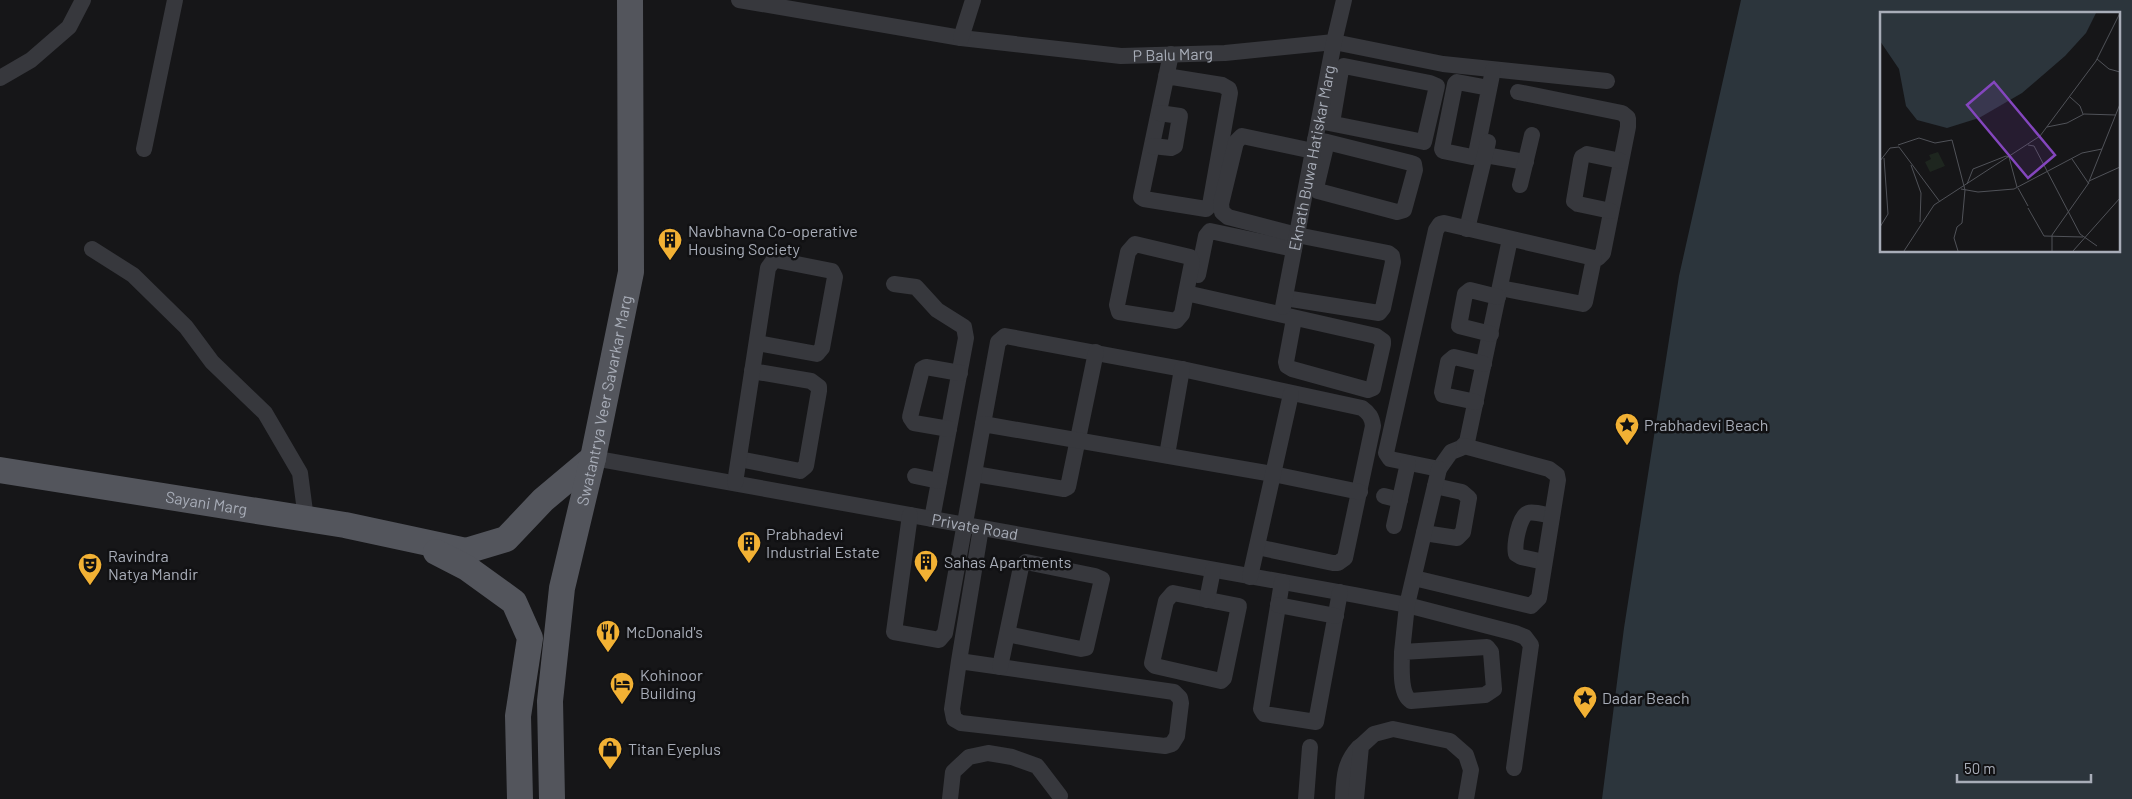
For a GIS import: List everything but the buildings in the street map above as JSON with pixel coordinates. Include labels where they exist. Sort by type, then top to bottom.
[{"type":"main road","name":"Swatantrya Veer Savarkar Marg","points":[[552,799],[550,701],[562,588],[593,458],[631,272],[630,0]]},
{"type":"main road","name":"Sayani Marg","points":[[0,470],[306,519],[466,551],[506,539],[543,500],[593,458]]},
{"type":"main road","points":[[412,539],[467,568],[514,602],[530,638],[518,716],[520,799]]},
{"type":"street","points":[[0,78],[31,60],[69,27],[83,0]]},
{"type":"street","points":[[144,149],[174,0]]},
{"type":"street","name":"P Balu Marg","points":[[738,0],[961,38],[1121,56],[1226,53],[1334,42],[1443,64],[1607,81]]},
{"type":"street","points":[[961,38],[973,0]]},
{"type":"street","name":"Eknath Buwa Hatiskar Marg","points":[[1288,317],[1380,338],[1384,344],[1373,388],[1368,390],[1287,366],[1288,317],[1290,299],[1318,144],[1325,122],[1334,42],[1344,0]]},
{"type":"street","points":[[1166,76],[1222,85],[1229,89],[1230,93],[1208,209],[1142,198],[1166,76],[1171,54]]},
{"type":"street","points":[[1344,66],[1437,86],[1424,142],[1325,122],[1341,70],[1344,66]]},
{"type":"street","points":[[1489,88],[1457,82],[1455,84],[1442,149],[1443,152],[1474,156],[1489,88],[1499,71]]},
{"type":"street","points":[[1467,229],[1485,155],[1499,71]]},
{"type":"street","points":[[1439,469],[1390,459],[1386,453],[1436,230],[1440,224],[1444,223],[1598,258],[1602,253],[1611,211],[1629,122],[1626,116],[1518,92]]},
{"type":"street","points":[[1152,146],[1171,148],[1175,146],[1180,116],[1159,113]]},
{"type":"street","points":[[1520,185],[1532,135]]},
{"type":"street","points":[[1300,240],[1224,216],[1221,204],[1236,142],[1242,136],[1318,144],[1414,164],[1415,170],[1404,210],[1397,212],[1318,191],[1316,188],[1318,144]]},
{"type":"street","points":[[1611,211],[1578,204],[1574,201],[1579,170],[1582,157],[1587,154],[1621,161]]},
{"type":"street","points":[[1485,155],[1526,162]]},
{"type":"street","points":[[1190,294],[1192,263],[1190,257],[1135,244],[1132,246],[1128,252],[1117,305],[1120,312],[1176,321],[1182,314],[1190,294],[1206,236],[1210,231],[1300,240],[1388,253],[1392,256],[1393,262],[1383,308],[1379,313],[1290,299]]},
{"type":"street","points":[[1402,652],[1487,647],[1491,652],[1494,690],[1485,695],[1411,701],[1406,698],[1404,693],[1402,652],[1407,605],[1439,469],[1451,452],[1464,446],[1468,438],[1510,239]]},
{"type":"street","points":[[92,249],[133,274],[186,328],[212,362],[264,413],[300,473],[306,519]]},
{"type":"street","points":[[1490,334],[1459,326],[1465,294],[1470,290],[1499,292],[1583,304],[1594,258]]},
{"type":"street","points":[[735,483],[756,344],[768,268],[776,260],[832,271],[835,277],[822,348],[819,353],[756,344]]},
{"type":"street","points":[[894,284],[916,287],[937,310],[964,327],[966,338],[932,519]]},
{"type":"street","points":[[1190,294],[1288,317]]},
{"type":"street","points":[[910,515],[894,629],[897,633],[939,640],[943,637],[975,474],[997,347],[1002,337],[1010,336],[1182,369],[1362,408],[1372,418],[1373,426],[1347,554],[1338,563],[1257,547]]},
{"type":"street","points":[[975,474],[1064,489],[1070,483],[1096,352]]},
{"type":"street","points":[[1476,402],[1443,395],[1448,362],[1454,357],[1484,364]]},
{"type":"street","points":[[950,429],[914,423],[910,417],[922,369],[926,367],[960,373]]},
{"type":"street","points":[[1167,456],[1182,369]]},
{"type":"street","points":[[739,459],[800,471],[804,470],[819,391],[819,387],[811,381],[752,371]]},
{"type":"street","points":[[1250,576],[1291,394]]},
{"type":"street","points":[[983,424],[1273,474],[1360,492]]},
{"type":"street","points":[[1414,578],[1530,606],[1538,598],[1558,480],[1549,469],[1464,446]]},
{"type":"street","name":"Private Road","points":[[593,458],[1407,605],[1515,632],[1525,637],[1532,645],[1514,768]]},
{"type":"street","points":[[1394,526],[1408,463]]},
{"type":"street","points":[[915,476],[940,481]]},
{"type":"street","points":[[1424,533],[1457,538],[1463,532],[1469,498],[1462,492],[1435,486]]},
{"type":"street","points":[[1384,496],[1400,500]]},
{"type":"street","points":[[1544,562],[1521,557],[1516,554],[1515,548],[1522,518],[1526,513],[1552,516]]},
{"type":"street","points":[[959,661],[1174,692],[1180,698],[1181,703],[1177,736],[1172,744],[1165,746],[956,721],[954,719],[952,709],[959,661],[981,528]]},
{"type":"street","points":[[1000,667],[1021,567],[1023,563],[1100,576],[1102,579],[1086,648],[1080,649],[1007,634]]},
{"type":"street","points":[[1207,600],[1213,570]]},
{"type":"street","points":[[1282,582],[1261,709],[1264,714],[1316,722],[1336,616],[1348,594]]},
{"type":"street","points":[[1173,594],[1207,600],[1236,604],[1240,607],[1223,680],[1220,681],[1155,666],[1152,661],[1168,598],[1173,594]]},
{"type":"street","points":[[1278,605],[1336,616]]},
{"type":"street","points":[[1343,799],[1345,772],[1350,756],[1374,734],[1393,729],[1450,741],[1466,755],[1471,770],[1466,799]]},
{"type":"street","points":[[1356,799],[1361,746]]},
{"type":"street","points":[[1306,799],[1310,747]]},
{"type":"street","points":[[950,799],[954,772],[969,757],[988,753],[1012,757],[1037,766],[1060,796]]},
{"type":"shaded area","points":[[1741,0],[2132,0],[2132,799],[1602,799],[1624,628],[1679,276]]},
{"type":"place","name":"Navbhavna Co-operative Housing Society","points":[[670,261]]},
{"type":"place","name":"Prabhadevi Beach","points":[[1627,446]]},
{"type":"place","name":"Prabhadevi Industrial Estate","points":[[749,564]]},
{"type":"place","name":"Sahas Apartments","points":[[926,583]]},
{"type":"place","name":"Ravindra Natya Mandir","points":[[90,586]]},
{"type":"place","name":"McDonald's","points":[[608,653]]},
{"type":"place","name":"Kohinoor Building","points":[[622,705]]},
{"type":"place","name":"Dadar Beach","points":[[1585,719]]},
{"type":"place","name":"Titan Eyeplus","points":[[610,770]]}]
